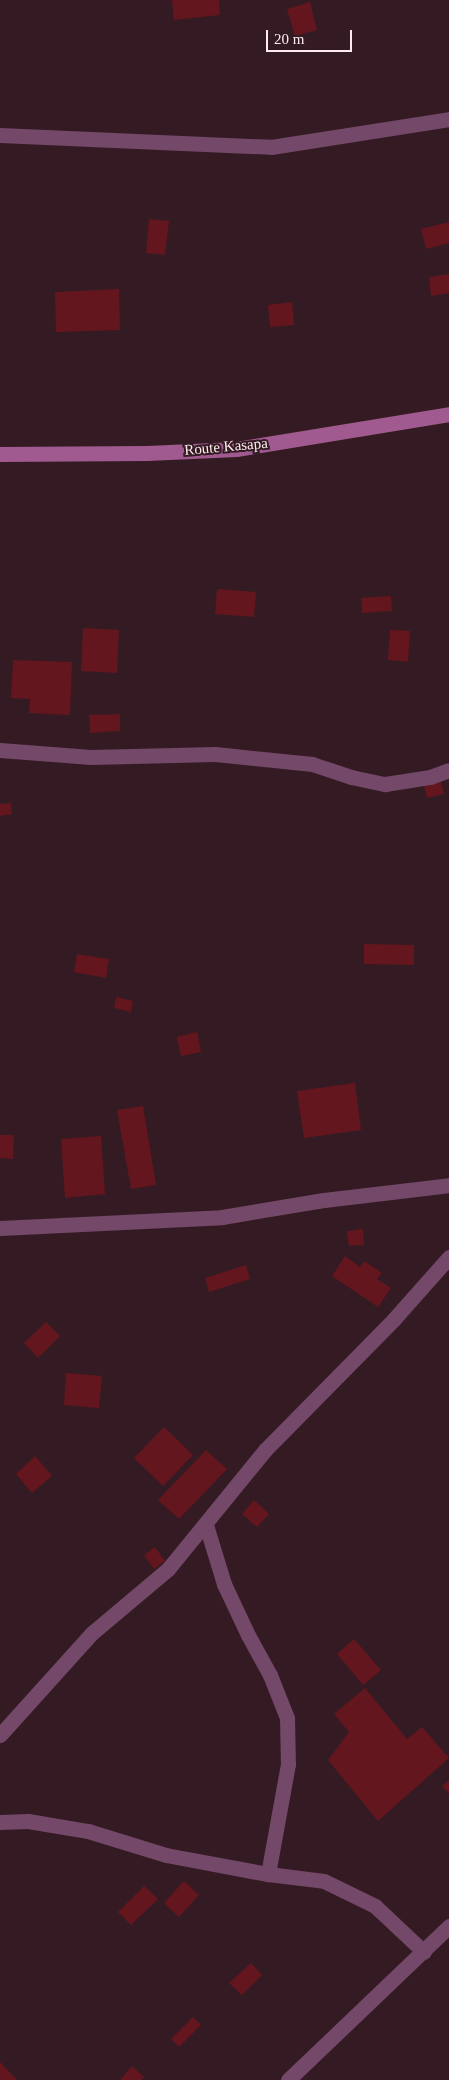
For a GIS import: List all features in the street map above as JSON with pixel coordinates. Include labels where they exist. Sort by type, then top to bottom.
[{"type":"main road","name":"Route Kasapa","points":[[0,454],[236,449],[449,414]]},
{"type":"street","points":[[0,135],[271,147],[449,119]]},
{"type":"street","points":[[0,750],[91,757],[215,754],[312,764],[351,777],[384,784],[430,777],[449,770]]},
{"type":"street","points":[[0,1228],[222,1216],[324,1200],[449,1186]]},
{"type":"street","points":[[0,1735],[92,1633],[168,1570],[265,1450],[394,1319],[449,1257]]},
{"type":"street","points":[[206,1525],[224,1584],[270,1676],[287,1718],[288,1764],[268,1874]]},
{"type":"street","points":[[0,1822],[28,1821],[88,1831],[166,1855],[268,1874],[324,1880],[375,1906],[424,1952]]},
{"type":"street","points":[[288,2080],[424,1952],[449,1926]]},
{"type":"building","points":[[172,0],[219,0],[220,15],[174,20]]},
{"type":"building","points":[[310,2],[317,30],[295,36],[287,9]]},
{"type":"building","points":[[149,219],[169,221],[165,255],[146,253]]},
{"type":"building","points":[[449,222],[449,243],[426,249],[421,229]]},
{"type":"building","points":[[449,274],[449,293],[431,296],[429,277]]},
{"type":"building","points":[[119,289],[120,330],[56,332],[55,292]]},
{"type":"building","points":[[292,302],[294,325],[270,327],[268,305]]},
{"type":"building","points":[[217,589],[256,592],[254,617],[215,614]]},
{"type":"building","points":[[391,596],[392,611],[362,613],[361,598]]},
{"type":"building","points":[[83,628],[119,630],[117,673],[81,671]]},
{"type":"building","points":[[390,630],[410,631],[408,662],[388,660]]},
{"type":"building","points":[[13,660],[72,662],[70,715],[29,713],[30,699],[11,698]]},
{"type":"building","points":[[120,714],[120,731],[90,733],[89,715]]},
{"type":"building","points":[[440,778],[444,794],[427,798],[423,782]]},
{"type":"building","points":[[11,803],[12,814],[0,816],[0,804]]},
{"type":"building","points":[[364,944],[414,945],[414,965],[364,964]]},
{"type":"building","points":[[77,954],[109,959],[106,978],[74,972]]},
{"type":"building","points":[[116,997],[133,1001],[131,1012],[114,1008]]},
{"type":"building","points":[[197,1032],[201,1052],[181,1056],[177,1037]]},
{"type":"building","points":[[355,1083],[361,1130],[304,1138],[297,1091]]},
{"type":"building","points":[[143,1106],[156,1185],[131,1189],[117,1110]]},
{"type":"building","points":[[0,1135],[14,1135],[13,1159],[0,1158]]},
{"type":"building","points":[[101,1136],[105,1194],[65,1198],[61,1139]]},
{"type":"building","points":[[363,1229],[364,1245],[349,1246],[347,1231]]},
{"type":"building","points":[[345,1256],[360,1267],[364,1261],[382,1273],[377,1279],[391,1288],[378,1307],[332,1276]]},
{"type":"building","points":[[246,1265],[250,1279],[209,1292],[205,1278]]},
{"type":"building","points":[[46,1322],[60,1336],[38,1358],[24,1343]]},
{"type":"building","points":[[66,1373],[102,1376],[99,1408],[64,1405]]},
{"type":"building","points":[[164,1427],[193,1455],[163,1486],[134,1458]]},
{"type":"building","points":[[206,1450],[227,1469],[179,1519],[158,1500]]},
{"type":"building","points":[[35,1456],[52,1476],[32,1493],[16,1474]]},
{"type":"building","points":[[254,1500],[269,1514],[257,1527],[242,1514]]},
{"type":"building","points":[[155,1547],[165,1561],[154,1569],[144,1555]]},
{"type":"building","points":[[354,1639],[381,1670],[363,1685],[337,1654]]},
{"type":"building","points":[[365,1688],[407,1739],[422,1727],[449,1758],[378,1821],[328,1760],[349,1732],[334,1714]]},
{"type":"building","points":[[449,1780],[449,1794],[442,1786]]},
{"type":"building","points":[[184,1881],[199,1895],[179,1917],[164,1903]]},
{"type":"building","points":[[144,1886],[158,1899],[131,1925],[118,1912]]},
{"type":"building","points":[[251,1963],[262,1975],[242,1995],[229,1983]]},
{"type":"building","points":[[193,2017],[201,2025],[179,2047],[171,2039]]},
{"type":"building","points":[[0,2062],[17,2080],[0,2080]]},
{"type":"building","points":[[132,2066],[144,2077],[141,2080],[120,2080]]}]
